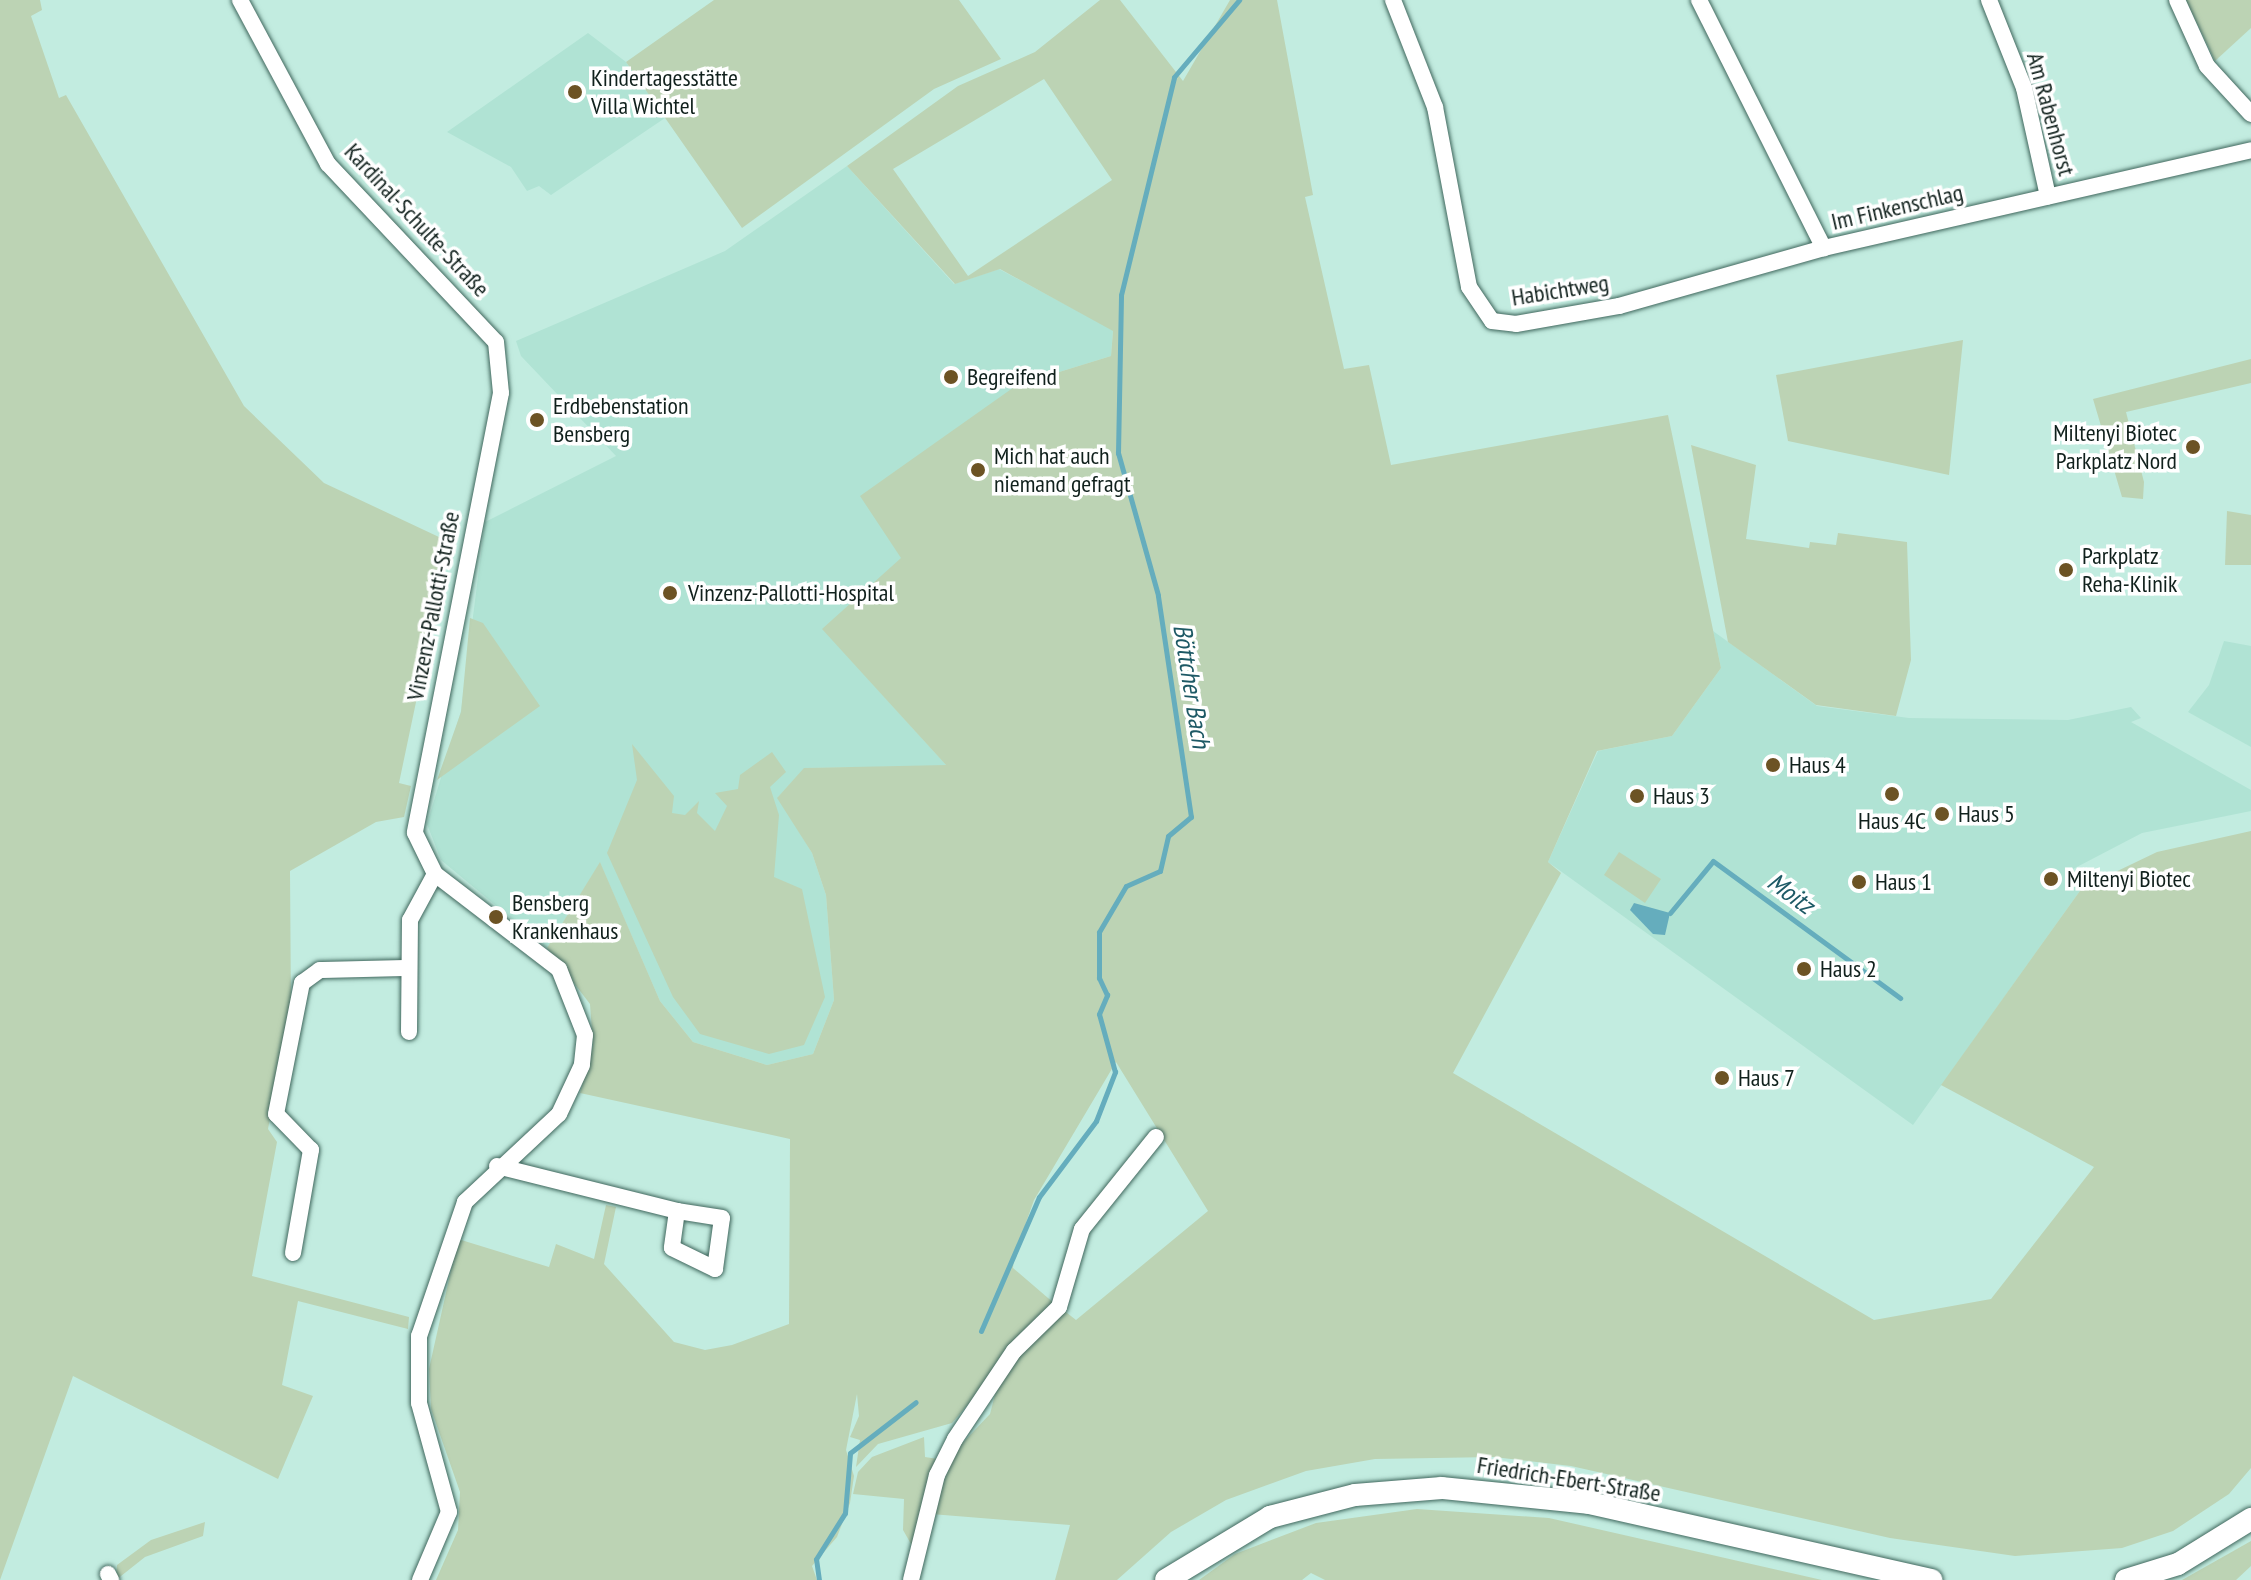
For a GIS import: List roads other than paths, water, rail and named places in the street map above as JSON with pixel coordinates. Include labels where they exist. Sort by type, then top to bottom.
[{"type":"main road","name":"Friedrich-Ebert-Straße","points":[[1166,1580],[1224,1538],[1270,1517],[1355,1495],[1442,1488],[1589,1503],[1931,1580]]},
{"type":"main road","points":[[2126,1580],[2178,1564],[2251,1519]]},
{"type":"street","name":"Kardinal-Schulte-Straße","points":[[240,0],[328,164],[496,342]]},
{"type":"street","name":"Habichtweg","points":[[1393,0],[1435,107],[1469,287],[1492,321],[1516,324],[1619,306],[1824,248]]},
{"type":"street","name":"Im Finkenschlag","points":[[1699,0],[1824,248],[2251,150]]},
{"type":"street","name":"Am Rabenhorst","points":[[1989,0],[2024,88],[2048,196]]},
{"type":"street","points":[[2177,0],[2207,66],[2251,114]]},
{"type":"street","name":"Vinzenz-Pallotti-Straße","points":[[420,1580],[449,1512],[419,1403],[419,1336],[465,1202],[497,1166],[543,1131],[571,1095],[585,1051],[583,1017],[559,969],[435,874],[417,846],[416,818],[501,393],[496,342]]},
{"type":"street","points":[[409,1032],[407,968],[413,907],[435,874]]},
{"type":"street","points":[[293,1253],[311,1150],[276,1114],[302,983],[320,970],[407,968]]},
{"type":"street","points":[[911,1580],[937,1475],[955,1439],[1014,1351],[1059,1307],[1082,1229],[1156,1137]]},
{"type":"street","points":[[497,1166],[677,1211]]},
{"type":"water","points":[[1634,903],[1670,913],[1665,935],[1653,934],[1630,910]]},
{"type":"waterway","name":"Böttcher Bach","points":[[981,1331],[1039,1197],[1096,1121],[1115,1072],[1099,1014],[1107,995],[1099,978],[1099,932],[1126,886],[1160,871],[1168,836],[1191,817],[1158,595],[1118,453],[1121,295],[1174,77],[1239,0]]},
{"type":"waterway","name":"Moitz","points":[[1670,913],[1713,861],[1900,998]]},
{"type":"waterway","name":"Böttcher Bach","points":[[819,1580],[816,1559],[845,1513],[850,1453],[916,1402]]},
{"type":"place","name":"Kindertagesstätte Villa Wichtel","points":[[575,92]]},
{"type":"place","name":"Begreifend","points":[[951,377]]},
{"type":"place","name":"Erdbebenstation Bensberg","points":[[537,420]]},
{"type":"place","name":"Miltenyi Biotec Parkplatz Nord","points":[[2193,447]]},
{"type":"place","name":"Mich hat auch niemand gefragt","points":[[978,470]]},
{"type":"place","name":"Parkplatz Reha-Klinik","points":[[2066,570]]},
{"type":"place","name":"Vinzenz-Pallotti-Hospital","points":[[670,593]]},
{"type":"place","name":"Haus 4","points":[[1773,765]]},
{"type":"place","name":"Haus 4C","points":[[1892,794]]},
{"type":"place","name":"Haus 3","points":[[1637,796]]},
{"type":"place","name":"Haus 5","points":[[1942,814]]},
{"type":"place","name":"Miltenyi Biotec","points":[[2051,879]]},
{"type":"place","name":"Haus 1","points":[[1859,882]]},
{"type":"place","name":"Bensberg Krankenhaus","points":[[496,917]]},
{"type":"place","name":"Haus 2","points":[[1804,969]]},
{"type":"place","name":"Haus 7","points":[[1722,1078]]}]
